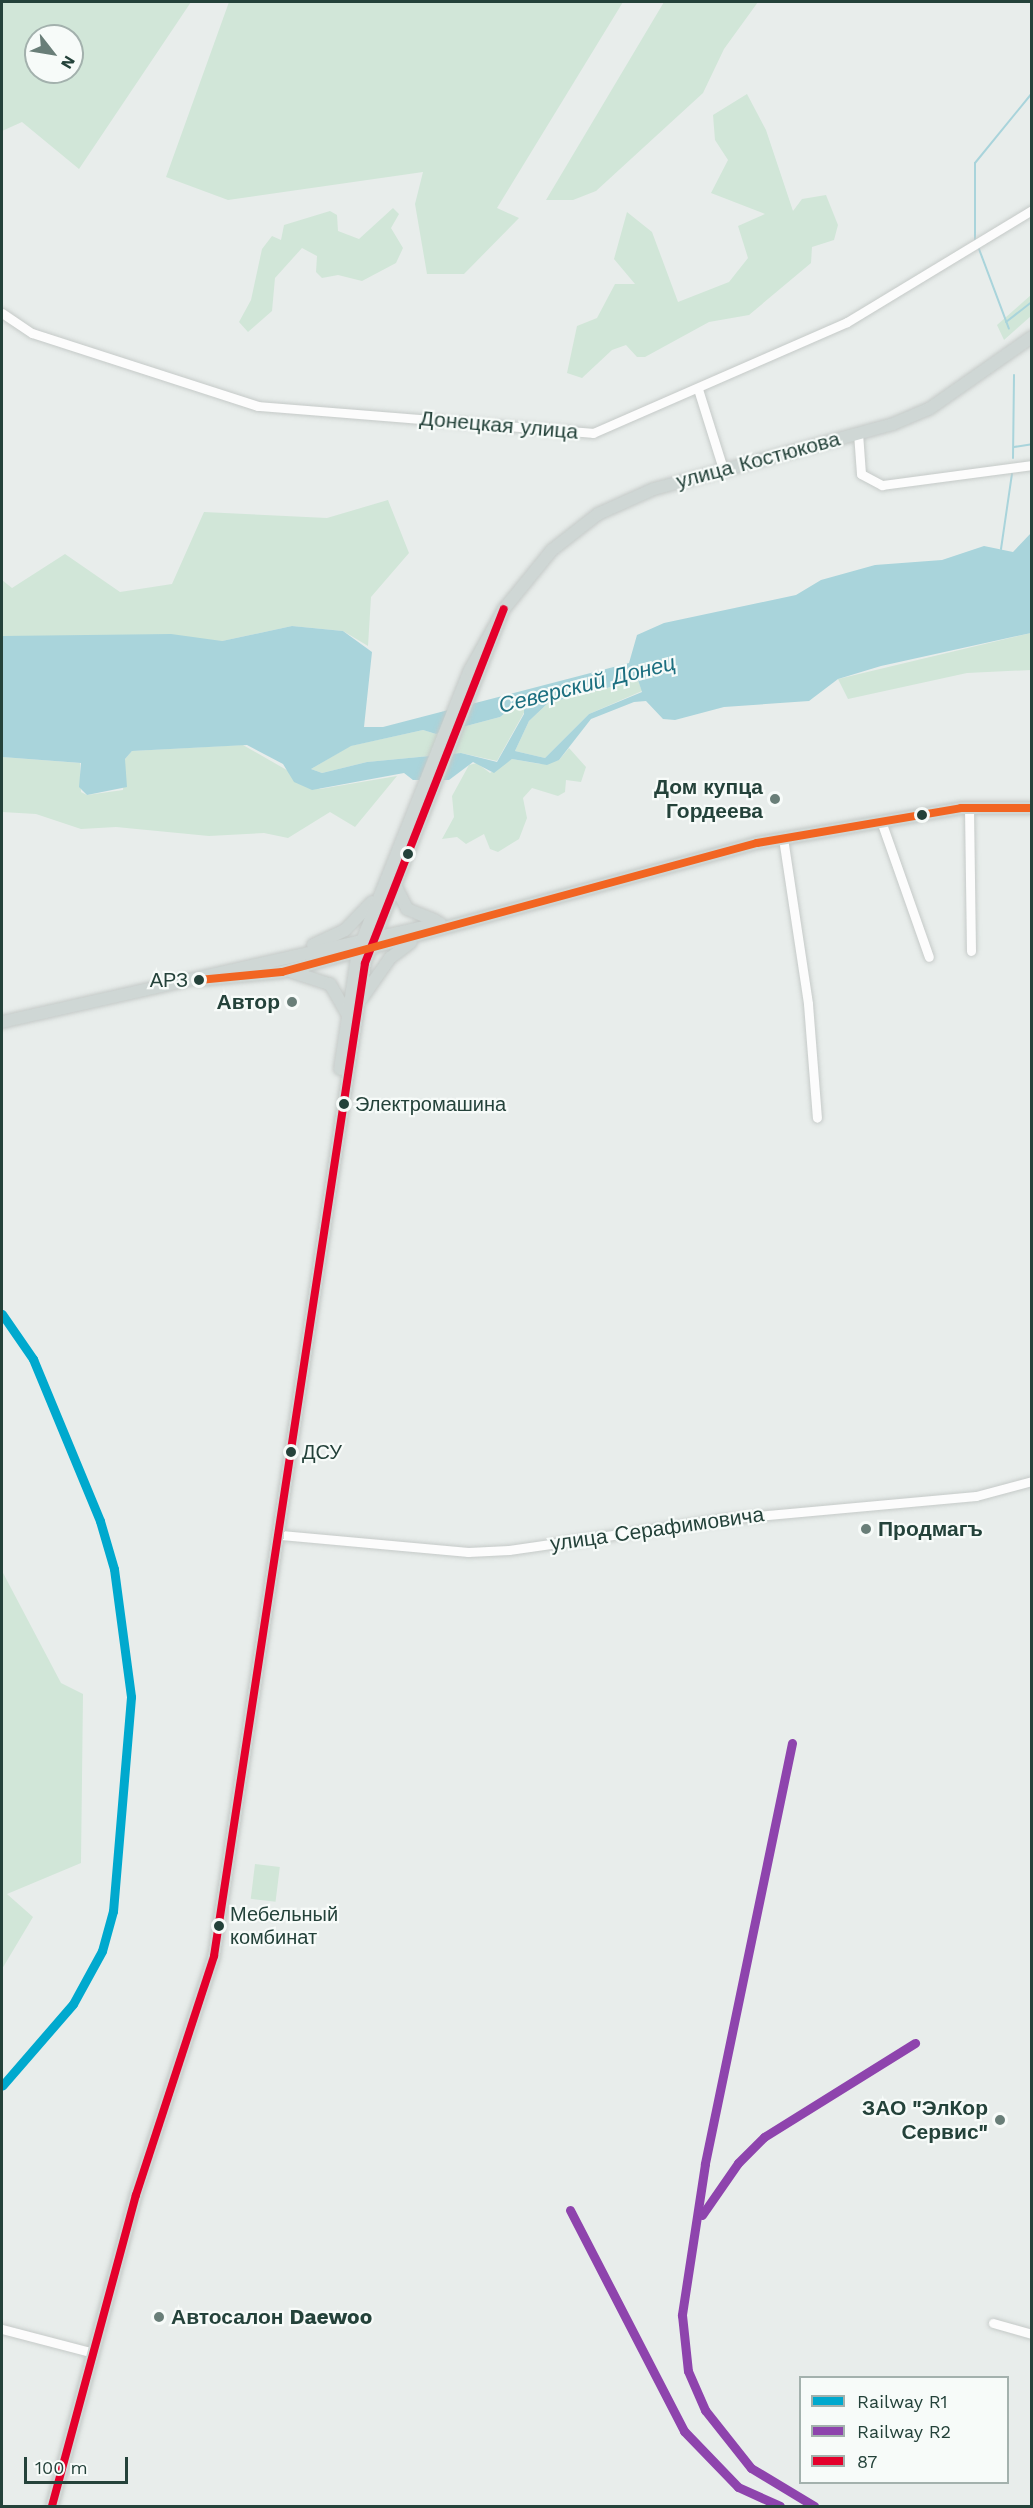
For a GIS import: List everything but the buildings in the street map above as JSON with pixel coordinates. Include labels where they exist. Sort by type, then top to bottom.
[{"type":"main road","name":"улица Костюкова","points":[[366,944],[475,672],[504,609],[552,550],[598,514],[654,489],[858,433],[929,409],[1032,337]]},
{"type":"main road","points":[[2,1022],[199,980],[284,957],[423,935],[477,918],[783,838],[969,808],[1032,808]]},
{"type":"main road","points":[[284,957],[345,930],[366,911],[391,879],[406,909],[443,922]]},
{"type":"main road","points":[[282,972],[366,944],[443,922],[477,918]]},
{"type":"main road","points":[[358,1004],[390,958],[423,935]]},
{"type":"main road","points":[[52,2506],[90,2352],[214,1956],[281,1535],[341,1093],[358,1004],[366,944]]},
{"type":"main road","points":[[341,1093],[338,1082],[347,1016],[366,944]]},
{"type":"main road","points":[[199,980],[282,972],[305,973],[330,984],[347,1016]]},
{"type":"street","name":"Донецкая улица","points":[[2,314],[32,333],[258,406],[593,433],[847,322],[1032,210]]},
{"type":"street","points":[[698,389],[723,469]]},
{"type":"street","points":[[858,433],[861,474],[882,485],[1032,465]]},
{"type":"street","points":[[969,808],[971,951]]},
{"type":"street","points":[[881,821],[929,957]]},
{"type":"street","points":[[783,838],[808,1004],[817,1118]]},
{"type":"street","name":"улица Серафимовича","points":[[281,1535],[468,1552],[509,1550],[724,1519],[976,1496],[1032,1480]]},
{"type":"street","points":[[993,2323],[1032,2334]]},
{"type":"street","points":[[2,2330],[90,2352]]},
{"type":"green space","points":[[2,2],[191,2],[79,169],[22,122],[2,131]]},
{"type":"green space","points":[[229,2],[623,2],[497,208],[519,218],[464,274],[427,274],[415,204],[423,172],[228,200],[166,177]]},
{"type":"green space","points":[[664,2],[758,2],[724,49],[703,93],[596,191],[573,200],[546,200]]},
{"type":"green space","points":[[747,94],[766,130],[793,211],[802,199],[826,195],[838,225],[834,240],[812,247],[811,263],[749,315],[709,322],[645,357],[637,357],[626,345],[612,350],[582,378],[567,373],[577,326],[597,318],[615,284],[635,284],[614,259],[627,212],[652,232],[678,302],[729,282],[748,258],[738,226],[765,214],[711,193],[728,160],[715,140],[713,115]]},
{"type":"green space","points":[[393,208],[399,214],[391,228],[403,248],[396,263],[362,281],[338,275],[322,278],[316,272],[317,256],[302,248],[275,278],[272,311],[248,332],[239,322],[251,300],[262,249],[272,236],[281,240],[284,225],[330,211],[337,215],[338,231],[359,239]]},
{"type":"green space","points":[[1031,295],[1031,316],[1004,340],[997,325]]},
{"type":"green space","points":[[388,500],[409,553],[371,597],[368,646],[343,631],[292,626],[222,641],[2,636],[2,580],[12,588],[65,554],[120,592],[172,584],[204,512],[327,518]]},
{"type":"green space","points":[[1031,633],[1031,670],[967,673],[848,699],[838,679]]},
{"type":"green space","points":[[638,680],[642,691],[589,714],[545,758],[515,751],[529,721],[548,703]]},
{"type":"green space","points":[[512,708],[526,709],[497,761],[461,753],[367,762],[322,773],[311,769],[350,746],[423,730],[436,734],[500,717]]},
{"type":"green space","points":[[243,745],[320,789],[397,776],[355,827],[330,812],[288,838],[264,833],[209,836],[116,827],[81,829],[36,814],[2,812],[2,757],[80,763],[81,792],[87,795],[123,790],[125,759],[132,751]]},
{"type":"green space","points":[[569,748],[586,767],[581,782],[566,780],[565,792],[558,796],[532,788],[523,798],[527,818],[519,839],[498,852],[490,849],[484,834],[466,844],[457,837],[442,839],[454,817],[452,796],[469,765],[477,763],[490,773],[512,759],[540,764],[559,760]]},
{"type":"green space","points":[[2,1571],[61,1683],[83,1694],[81,1863],[7,1894],[33,1917],[2,1969]]},
{"type":"green space","points":[[255,1864],[280,1867],[276,1902],[251,1899]]},
{"type":"water","name":"Северский Донец","points":[[1031,533],[1031,633],[881,666],[838,679],[809,701],[724,707],[675,720],[663,719],[646,701],[634,702],[591,719],[559,760],[547,765],[512,759],[494,773],[473,762],[449,780],[413,780],[404,773],[312,790],[294,782],[283,764],[247,745],[132,751],[125,759],[127,787],[87,795],[79,787],[81,763],[2,757],[2,636],[171,634],[222,641],[292,626],[343,631],[372,652],[364,727],[383,727],[629,663],[637,635],[664,623],[796,595],[821,580],[875,565],[942,560],[984,546],[1013,552]],"holes":[[[638,680],[642,692],[589,714],[545,758],[515,751],[529,721],[548,703]],[[512,708],[524,708],[524,714],[497,762],[461,753],[367,762],[322,773],[311,769],[351,746],[423,730],[436,734],[500,717]]]},
{"type":"waterway","points":[[975,241],[975,163],[1032,93]]},
{"type":"waterway","points":[[979,249],[1009,329]]},
{"type":"waterway","points":[[1006,322],[1032,302]]},
{"type":"waterway","points":[[1013,458],[1014,375]]},
{"type":"waterway","points":[[1014,447],[1032,444]]},
{"type":"waterway","points":[[1001,549],[1012,474]]},
{"type":"rail line","name":"R1","points":[[2,1314],[33,1359],[100,1521],[114,1569],[131,1697],[113,1911],[102,1951],[73,2004],[2,2086]]},
{"type":"rail line","name":"R2","points":[[792,1743],[705,2164],[682,2315],[688,2371],[705,2410],[751,2468],[814,2506]]},
{"type":"rail line","name":"R2","points":[[702,2215],[738,2163],[764,2137],[915,2043]]},
{"type":"rail line","name":"R2","points":[[570,2210],[684,2431],[738,2487],[780,2506]]},
{"type":"transit line","name":"87","points":[[52,2506],[136,2195],[214,1956],[365,963],[504,609]]},
{"type":"transit line","points":[[199,980],[282,972],[757,843],[961,808],[1032,808]]},
{"type":"place","name":"Дом купца Гордеева","points":[[775,799]]},
{"type":"place","name":"АРЗ","points":[[199,980]]},
{"type":"place","name":"Автор","points":[[292,1002]]},
{"type":"place","name":"Электромашина","points":[[344,1104]]},
{"type":"place","name":"ДСУ","points":[[291,1452]]},
{"type":"place","name":"Продмагъ","points":[[866,1529]]},
{"type":"place","name":"Мебельный комбинат","points":[[219,1926]]},
{"type":"place","name":"ЗАО \"ЭлКор Сервис\"","points":[[1000,2120]]},
{"type":"place","name":"Автосалон Daewoo","points":[[159,2317]]}]
